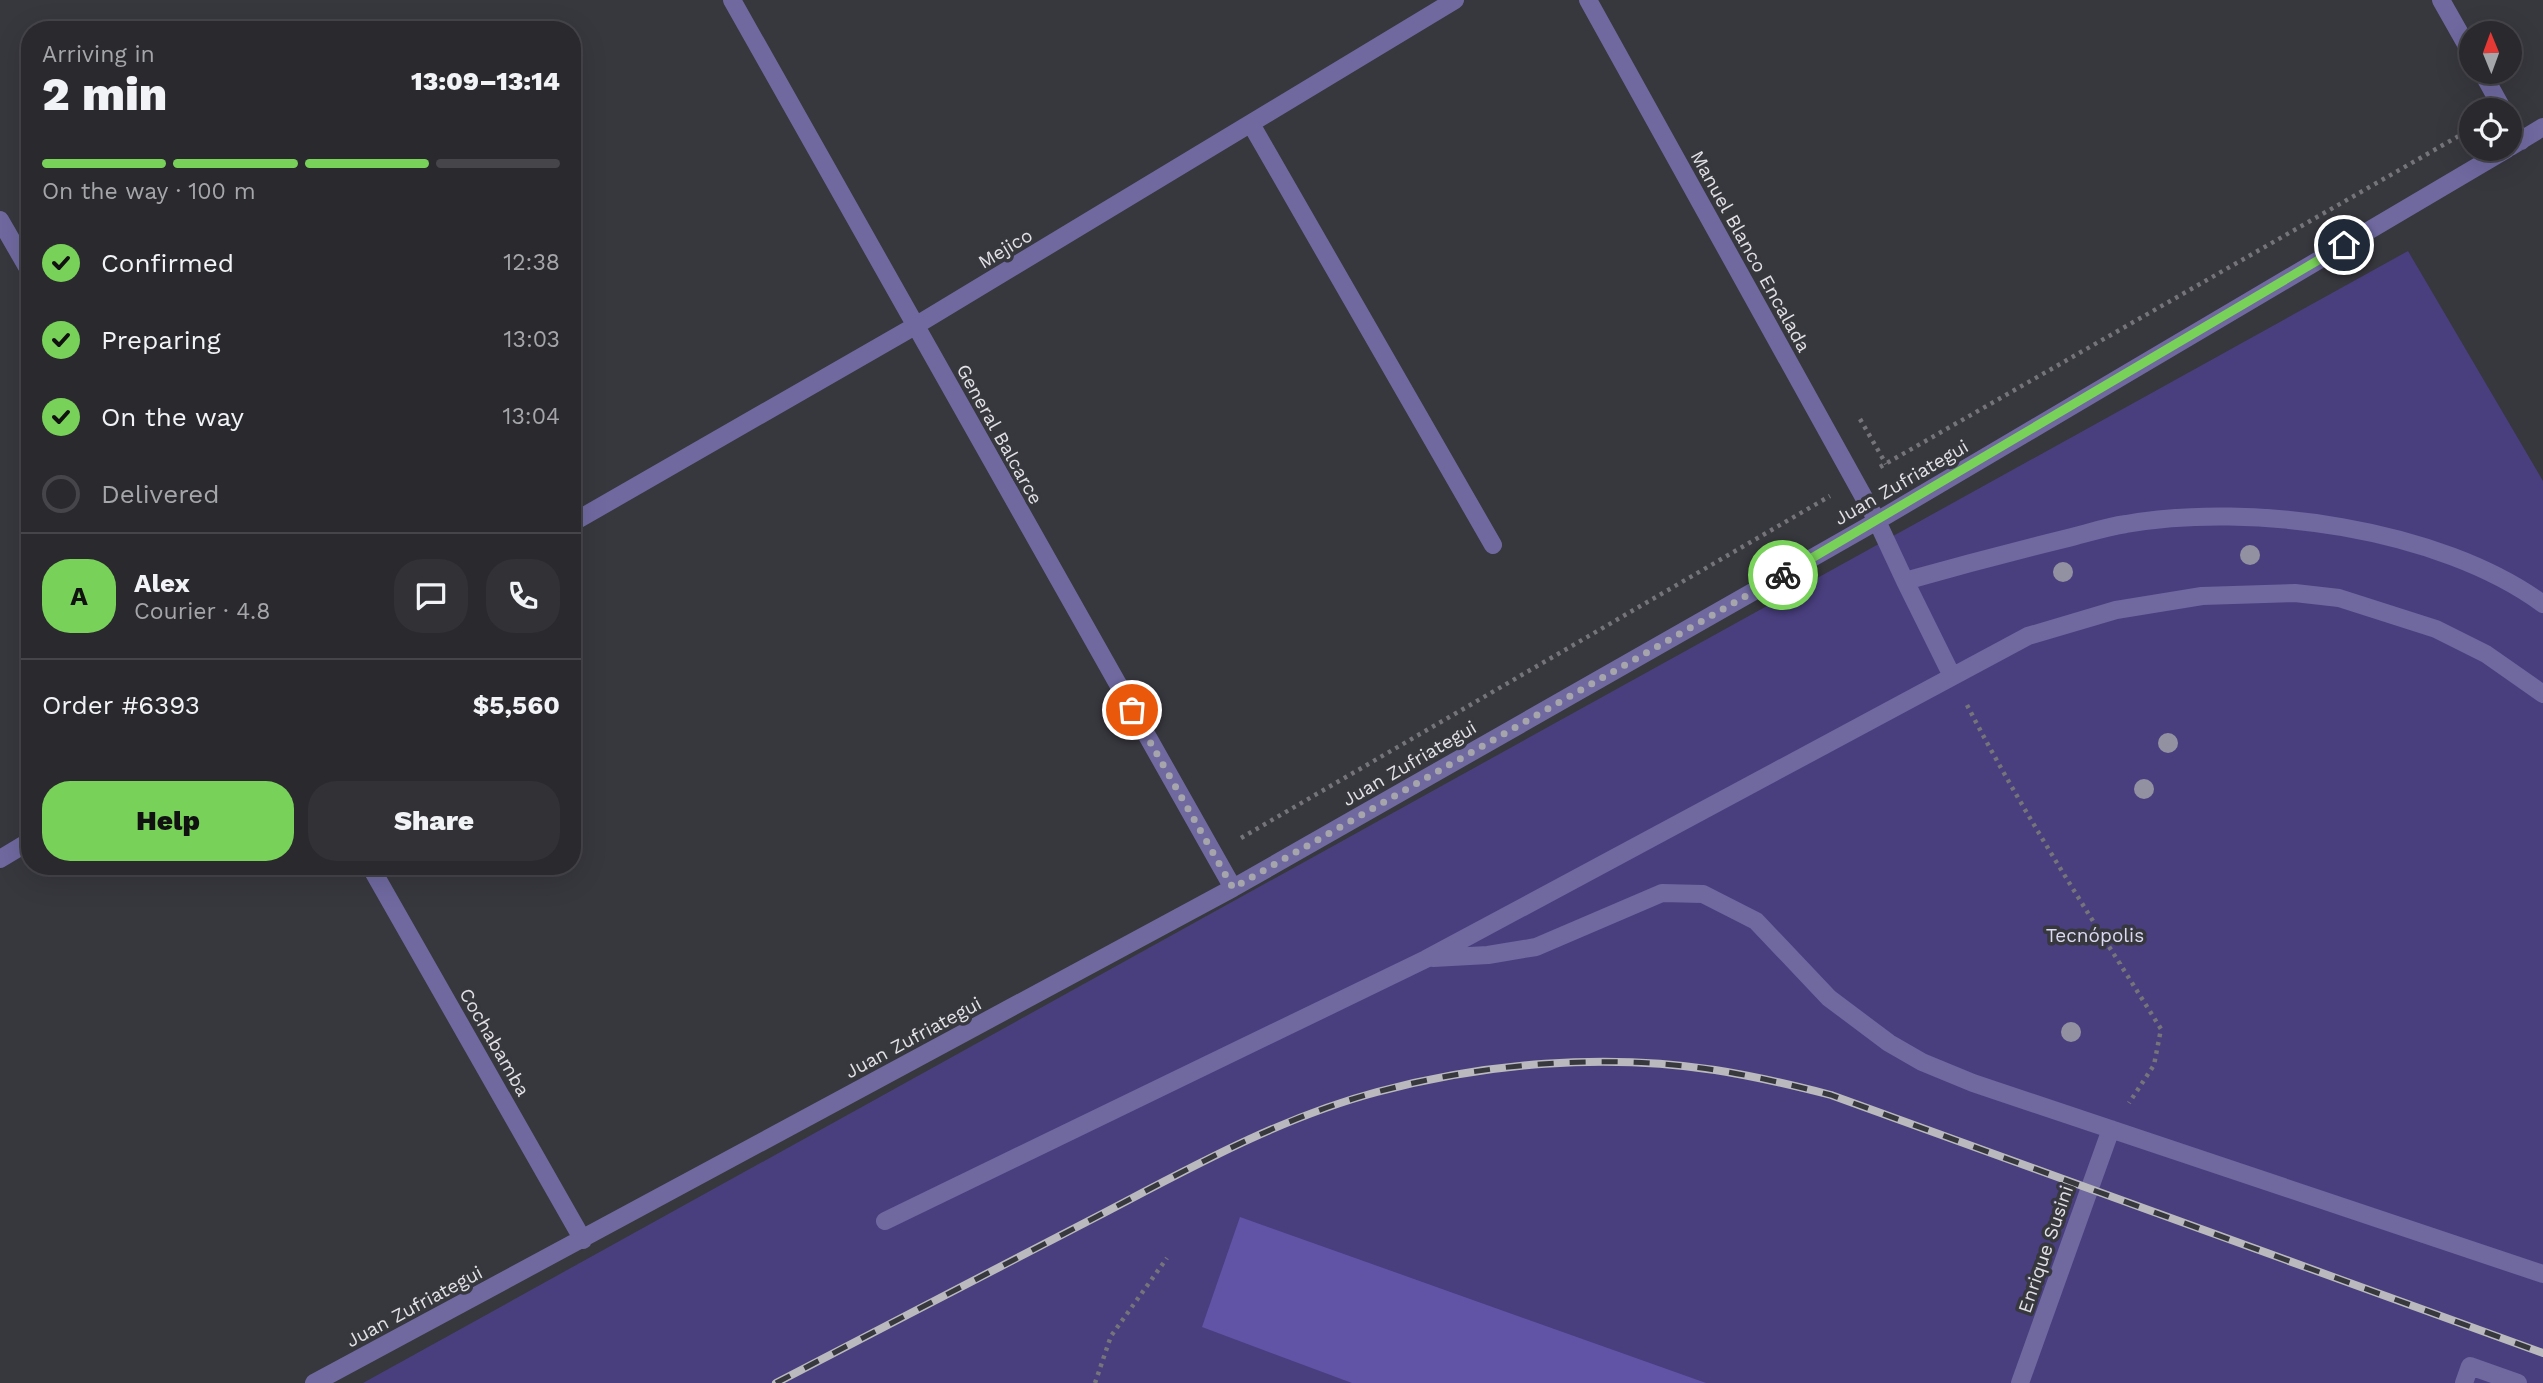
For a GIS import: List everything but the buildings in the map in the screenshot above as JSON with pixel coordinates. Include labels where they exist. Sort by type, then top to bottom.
[{"type":"street","name":"General Balcarce","points":[[732,0],[1233,888]]},
{"type":"street","name":"Mejico","points":[[581,518],[915,326],[1455,0]]},
{"type":"street","name":"Manuel Blanco Encalada","points":[[1588,0],[1877,522],[1952,676]]},
{"type":"street","points":[[2441,0],[2459,32]]},
{"type":"street","points":[[1251,124],[1493,545]]},
{"type":"street","name":"Juan Zufriategui","points":[[2522,140],[2543,128]]},
{"type":"street","name":"Juan Zufriategui","points":[[314,1383],[1233,888],[1877,522],[2487,161]]},
{"type":"street","points":[[0,220],[21,256]]},
{"type":"street","points":[[1905,581],[2007,552],[2126,524],[2195,517],[2255,519],[2321,522],[2431,549],[2473,564],[2518,586],[2543,604]]},
{"type":"street","points":[[885,1221],[1426,959],[2028,636],[2116,610],[2202,596],[2295,593],[2339,598],[2436,629],[2486,654],[2543,695]]},
{"type":"street","points":[[0,859],[21,846]]},
{"type":"street","name":"Cochabamba","points":[[375,875],[583,1240]]},
{"type":"street","points":[[1426,959],[1488,955],[1536,947],[1662,893],[1703,894],[1756,921],[1829,998],[1889,1043],[1922,1062],[1973,1083],[2543,1273]]},
{"type":"street","name":"Enrique Susini","points":[[2020,1383],[2111,1129]]},
{"type":"street","points":[[2464,1383],[2470,1366],[2518,1383]]},
{"type":"path","points":[[1952,676],[2002,772],[2054,861],[2161,1029],[2154,1065],[2111,1129]]},
{"type":"path","points":[[1096,1383],[1111,1336],[1167,1258]]},
{"type":"green space","name":"Tecnópolis","points":[[2408,251],[2543,481],[2543,1383],[363,1383]]},
{"type":"railway","points":[[776,1383],[1200,1163],[1269,1130],[1341,1103],[1418,1082],[1502,1068],[1588,1062],[1631,1062],[1715,1070],[1831,1095],[2543,1353]]},
{"type":"way so far","points":[[1132,710],[1233,888],[1783,575]]},
{"type":"route","points":[[1783,575],[2344,245]]}]
